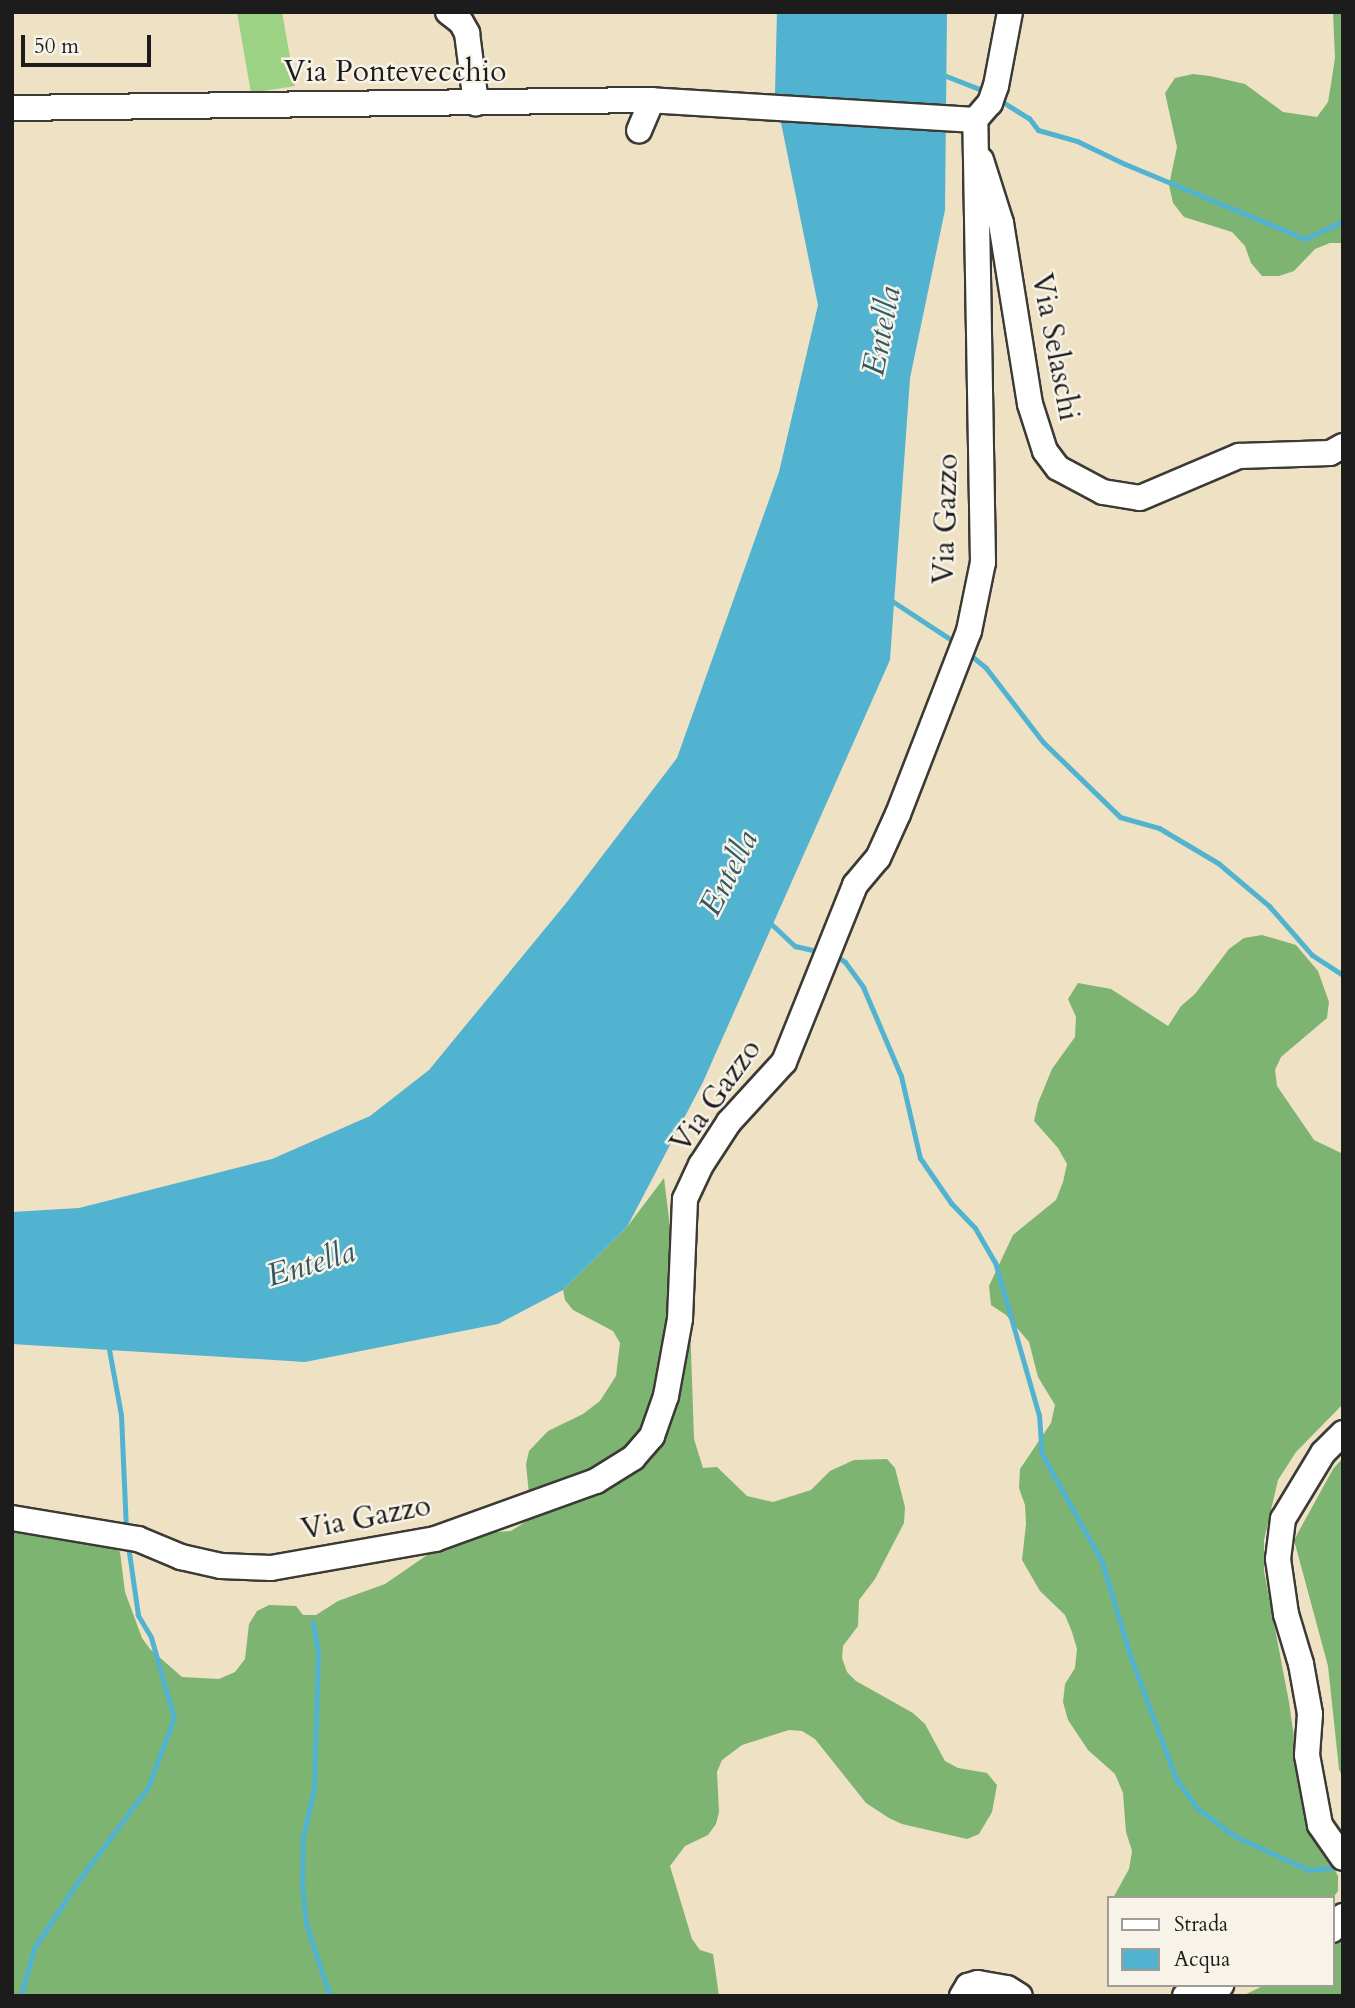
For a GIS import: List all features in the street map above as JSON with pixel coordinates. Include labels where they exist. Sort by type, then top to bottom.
[{"type":"street","points":[[448,12],[461,22],[467,33],[476,103]]},
{"type":"street","points":[[970,119],[990,103],[996,86],[1010,12]]},
{"type":"street","points":[[639,130],[656,100]]},
{"type":"street","name":"Via Pontevecchio","points":[[12,108],[656,100],[970,119]]},
{"type":"street","name":"Via Gazzo","points":[[12,1518],[138,1539],[181,1557],[221,1566],[271,1568],[435,1539],[596,1481],[633,1458],[652,1436],[666,1396],[680,1319],[685,1199],[701,1165],[729,1122],[784,1062],[855,885],[878,859],[898,814],[970,631],[983,562],[975,147],[970,119]]},
{"type":"street","name":"Via Selaschi","points":[[975,147],[1001,223],[1030,404],[1045,451],[1058,468],[1103,492],[1140,498],[1239,456],[1330,453],[1343,446]]},
{"type":"street","points":[[1343,1433],[1323,1453],[1283,1519],[1278,1559],[1286,1614],[1301,1664],[1308,1702],[1307,1755],[1320,1825],[1343,1858]]},
{"type":"street","points":[[962,1996],[968,1986],[978,1983],[1007,1988],[1020,1996]]},
{"type":"street","points":[[1185,1996],[1214,1987]]},
{"type":"green space","points":[[237,12],[282,12],[295,86],[251,93]]},
{"type":"green space","points":[[1333,12],[1343,12],[1343,243],[1330,243],[1315,249],[1294,271],[1279,276],[1262,276],[1251,263],[1245,246],[1232,232],[1184,217],[1173,203],[1169,185],[1177,147],[1165,93],[1175,78],[1193,74],[1210,76],[1245,84],[1283,112],[1317,117],[1328,102],[1335,58]]},
{"type":"green space","points":[[1262,935],[1296,945],[1318,971],[1329,1002],[1327,1018],[1281,1057],[1275,1070],[1277,1086],[1314,1140],[1343,1154],[1343,1404],[1296,1452],[1278,1480],[1264,1540],[1264,1571],[1289,1702],[1300,1780],[1315,1832],[1338,1876],[1338,1891],[1334,1896],[1114,1896],[1129,1869],[1132,1851],[1126,1832],[1123,1793],[1115,1774],[1088,1750],[1068,1720],[1063,1702],[1065,1684],[1075,1668],[1077,1649],[1065,1615],[1040,1591],[1022,1560],[1026,1524],[1025,1505],[1019,1488],[1020,1469],[1051,1423],[1055,1405],[1038,1377],[1029,1342],[1006,1315],[991,1305],[989,1286],[1013,1235],[1056,1200],[1063,1182],[1067,1164],[1058,1148],[1034,1121],[1038,1103],[1052,1069],[1075,1037],[1076,1017],[1068,999],[1078,983],[1111,989],[1168,1026],[1181,1006],[1195,994],[1229,949],[1244,938]]},
{"type":"green space","points":[[664,1178],[674,1260],[690,1322],[694,1439],[703,1468],[717,1467],[747,1496],[773,1502],[811,1490],[830,1471],[854,1460],[887,1459],[895,1468],[905,1507],[904,1523],[875,1579],[859,1600],[858,1626],[843,1646],[842,1658],[847,1672],[856,1681],[913,1713],[925,1724],[945,1761],[958,1768],[987,1773],[997,1785],[992,1812],[979,1834],[967,1839],[902,1824],[889,1818],[866,1803],[815,1739],[802,1731],[789,1730],[742,1745],[722,1760],[717,1772],[719,1812],[716,1824],[708,1835],[685,1846],[670,1866],[692,1939],[700,1950],[713,1954],[719,1996],[12,1996],[12,1526],[110,1544],[120,1552],[125,1592],[142,1638],[150,1649],[182,1677],[219,1679],[235,1672],[245,1659],[249,1624],[257,1611],[269,1605],[296,1606],[303,1615],[316,1615],[338,1601],[385,1584],[433,1551],[484,1533],[511,1531],[525,1522],[529,1494],[526,1464],[529,1451],[548,1431],[583,1414],[600,1401],[616,1376],[620,1343],[613,1331],[573,1310],[565,1300],[563,1290],[627,1227]]},
{"type":"green space","points":[[1343,1458],[1343,1779],[1339,1769],[1328,1666],[1294,1540],[1333,1469]]},
{"type":"green space","points":[[1343,1939],[1343,1996],[1242,1996],[1261,1987],[1334,1987],[1334,1944]]},
{"type":"water","name":"Entella","points":[[777,12],[947,12],[945,210],[910,378],[890,660],[703,1082],[627,1227],[563,1290],[498,1324],[305,1362],[12,1344],[12,1212],[79,1208],[272,1159],[370,1116],[429,1070],[567,902],[677,758],[779,472],[818,305],[775,93]]},
{"type":"waterway","points":[[941,74],[987,92]]},
{"type":"waterway","points":[[998,99],[1029,118],[1038,130],[1077,141],[1125,164],[1305,239],[1343,221]]},
{"type":"waterway","points":[[889,599],[956,643]]},
{"type":"waterway","points":[[969,654],[986,668],[1043,742],[1120,817],[1159,828],[1218,863],[1269,906],[1312,955],[1343,975]]},
{"type":"waterway","points":[[768,921],[795,946],[822,952]]},
{"type":"waterway","points":[[835,955],[845,962],[863,987],[901,1076],[920,1158],[951,1203],[975,1228],[995,1262],[1039,1415],[1042,1454],[1102,1562],[1131,1658],[1176,1779],[1197,1808],[1236,1837],[1309,1870],[1340,1867]]},
{"type":"waterway","points":[[108,1344],[121,1415],[126,1529]]},
{"type":"waterway","points":[[22,1992],[34,1948],[79,1880],[148,1787],[174,1718],[151,1637],[138,1615],[128,1546]]},
{"type":"waterway","points":[[313,1622],[318,1652],[314,1788],[303,1837],[302,1884],[306,1924],[330,1996]]}]
